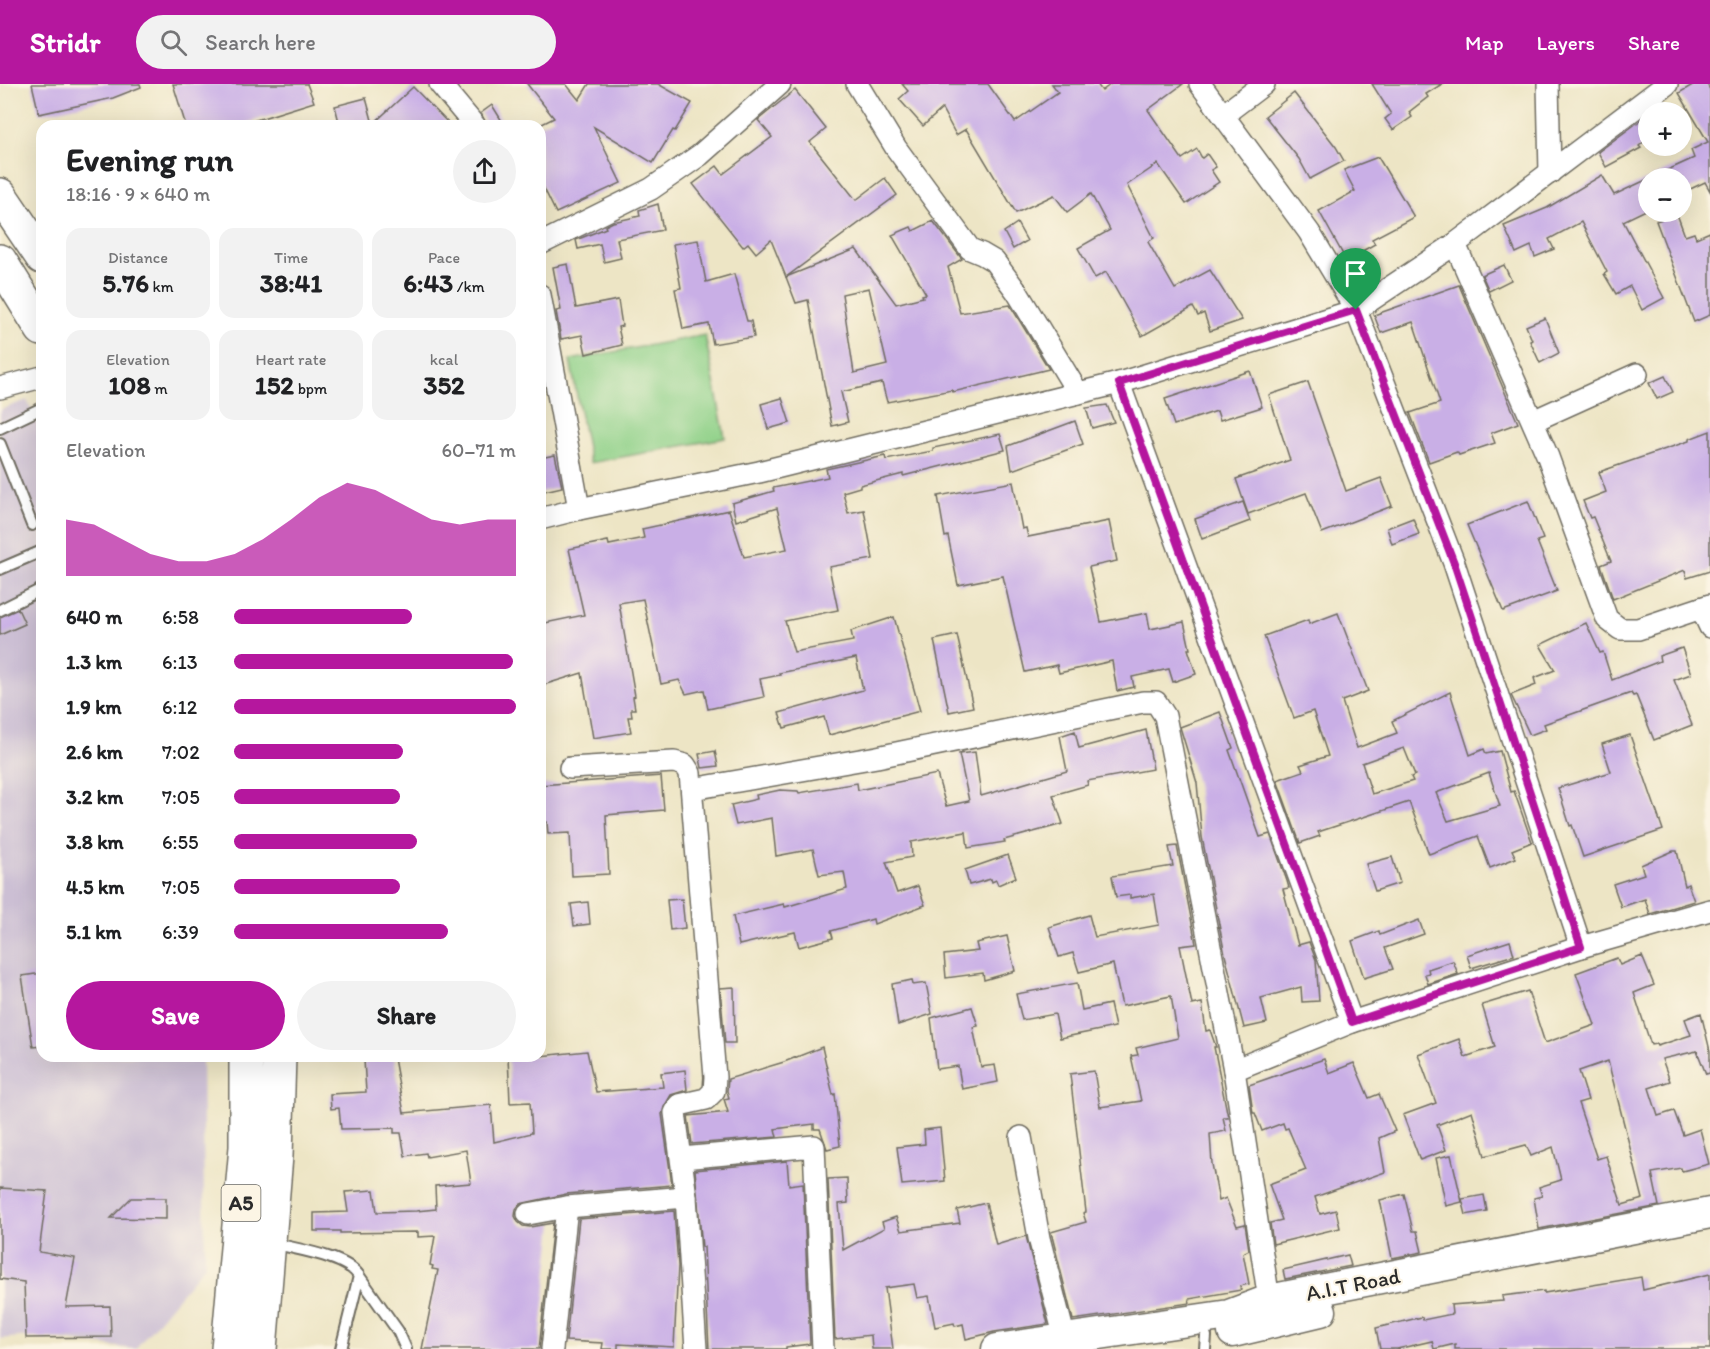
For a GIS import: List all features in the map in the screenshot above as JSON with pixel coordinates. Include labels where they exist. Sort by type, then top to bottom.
[{"type":"highway","points":[[0,195],[36,244]]},
{"type":"highway","points":[[0,261],[36,319]]},
{"type":"highway","name":"A5","points":[[228,1349],[246,1147],[246,1062]]},
{"type":"highway","name":"A5","points":[[260,1349],[276,1156],[279,1062]]},
{"type":"street","points":[[440,84],[470,120]]},
{"type":"street","points":[[546,241],[651,189],[700,155],[780,84]]},
{"type":"street","points":[[857,84],[896,148],[970,249],[994,261],[1017,292],[1078,393]]},
{"type":"street","points":[[1200,84],[1309,232],[1356,310],[1454,563],[1581,947]]},
{"type":"street","points":[[1223,115],[1264,84]]},
{"type":"street","points":[[1548,84],[1550,173]]},
{"type":"street","points":[[546,517],[579,508],[759,472],[1119,383],[1356,310],[1455,244],[1667,84]]},
{"type":"street","points":[[1455,244],[1548,456],[1607,619],[1620,629],[1638,629],[1707,613]]},
{"type":"street","points":[[546,328],[579,508]]},
{"type":"street","points":[[1533,421],[1637,375]]},
{"type":"street","points":[[0,388],[36,379]]},
{"type":"street","points":[[1119,383],[1352,1022]]},
{"type":"street","points":[[692,789],[877,757],[1143,702],[1156,702],[1164,716],[1234,1070],[1269,1300]]},
{"type":"street","points":[[570,768],[674,762],[685,765],[690,772],[714,1091],[706,1099],[679,1105],[675,1113],[686,1197],[696,1349]]},
{"type":"street","points":[[1234,1070],[1352,1022],[1581,947],[1710,910]]},
{"type":"street","points":[[1021,1137],[1039,1238],[1065,1340]]},
{"type":"street","points":[[682,1158],[814,1146],[823,1349]]},
{"type":"street","points":[[528,1214],[567,1207],[686,1197]]},
{"type":"street","points":[[552,1349],[567,1207]]},
{"type":"street","name":"A.I.T Road","points":[[1136,1341],[1229,1315],[1269,1300],[1710,1213]]},
{"type":"street","name":"A.I.T Road","points":[[997,1349],[1065,1340],[1219,1342],[1294,1316],[1710,1233]]},
{"type":"lane","points":[[0,428],[36,411]]},
{"type":"lane","points":[[0,444],[32,525]]},
{"type":"lane","points":[[0,569],[36,554]]},
{"type":"lane","points":[[0,610],[36,592]]},
{"type":"lane","points":[[269,1242],[344,1263],[355,1270],[398,1331],[406,1349]]},
{"type":"lane","points":[[341,1349],[359,1276]]},
{"type":"shaded area","points":[[27,400],[36,420],[36,1062],[202,1062],[205,1265],[135,1349],[29,1336],[0,1339],[0,410]]},
{"type":"green space","points":[[705,335],[725,438],[590,463],[570,360]]},
{"type":"building","points":[[32,84],[140,84],[141,87],[113,98],[39,114]]},
{"type":"building","points":[[173,84],[307,84],[314,102],[256,120],[184,120]]},
{"type":"building","points":[[527,84],[566,84],[579,100],[589,84],[658,84],[692,103],[653,163],[594,127],[621,183],[556,213],[546,192],[546,122],[554,118]]},
{"type":"building","points":[[902,84],[988,84],[1015,122],[1058,92],[1052,84],[1097,84],[1102,91],[1111,84],[1183,84],[1148,110],[1182,159],[1197,149],[1202,158],[1207,154],[1216,167],[1211,170],[1219,182],[1186,204],[1158,164],[1127,185],[1154,238],[1148,242],[1175,289],[1210,270],[1242,320],[1210,331],[1204,313],[1198,316],[1193,307],[1142,336],[1106,272],[1095,278],[1078,248],[1110,230],[1091,194],[1067,212],[1054,195],[1016,213],[966,129],[956,135],[942,109],[923,126],[899,99],[908,91]]},
{"type":"building","points":[[1372,84],[1442,84],[1426,94],[1428,97],[1409,112],[1412,117],[1393,130],[1385,119],[1391,114]]},
{"type":"building","points":[[1694,84],[1707,84],[1710,90],[1710,191],[1705,182],[1692,188],[1692,168],[1672,168],[1694,158],[1692,150],[1708,142],[1692,115],[1692,102],[1684,102],[1679,93]]},
{"type":"building","points":[[413,87],[445,120],[377,120]]},
{"type":"building","points":[[795,90],[826,129],[810,142],[856,200],[885,178],[897,195],[786,277],[771,240],[756,253],[748,243],[743,247],[693,184],[717,166],[723,174],[772,137],[758,120]]},
{"type":"building","points":[[1294,93],[1336,147],[1344,161],[1310,179],[1299,159],[1265,116]]},
{"type":"building","points":[[366,98],[372,120],[338,120],[335,106]]},
{"type":"building","points":[[492,105],[501,120],[484,120],[481,113]]},
{"type":"building","points":[[1638,122],[1638,150],[1606,167],[1598,152]]},
{"type":"building","points":[[1378,157],[1414,217],[1372,239],[1375,244],[1346,260],[1319,211],[1355,191],[1344,170]]},
{"type":"building","points":[[1602,175],[1614,195],[1638,184],[1638,214],[1623,221],[1664,298],[1642,310],[1630,286],[1616,294],[1604,274],[1607,272],[1581,222],[1549,239],[1554,249],[1535,257],[1531,246],[1516,253],[1504,226],[1547,208]]},
{"type":"building","points":[[658,204],[663,230],[617,239],[621,258],[604,262],[600,244],[578,249],[576,240],[606,228],[605,226],[613,222],[640,216],[639,210]]},
{"type":"building","points":[[933,221],[962,259],[948,267],[960,313],[1010,305],[1049,369],[953,392],[952,390],[887,402],[882,383],[841,392],[848,422],[832,426],[808,300],[796,303],[786,277],[856,249],[896,304],[923,297],[922,295],[926,294],[892,235],[911,227],[913,231]],"holes":[[[869,288],[887,365],[854,373],[842,294]]]},
{"type":"building","points":[[1656,222],[1680,222],[1685,236],[1694,233],[1696,238],[1710,232],[1710,315],[1694,322]]},
{"type":"building","points":[[1017,223],[1027,241],[1013,249],[1004,232]]},
{"type":"building","points":[[698,240],[706,282],[734,274],[747,321],[751,321],[754,337],[713,344],[709,324],[683,329],[675,289],[681,288],[673,244]]},
{"type":"building","points":[[568,264],[576,308],[618,300],[622,326],[618,327],[622,345],[586,354],[582,335],[561,339],[556,311],[561,310],[553,267]]},
{"type":"building","points":[[1504,265],[1511,280],[1489,291],[1482,275]]},
{"type":"building","points":[[1459,285],[1518,423],[1491,433],[1495,443],[1459,455],[1457,452],[1429,462],[1410,413],[1440,403],[1413,322],[1381,333],[1374,315]]},
{"type":"building","points":[[1545,318],[1559,353],[1540,363],[1526,326]]},
{"type":"building","points":[[1250,371],[1262,407],[1220,420],[1217,411],[1174,425],[1165,399]]},
{"type":"building","points":[[1665,376],[1673,392],[1657,399],[1649,383]]},
{"type":"building","points":[[1308,382],[1346,491],[1381,478],[1392,506],[1322,533],[1306,493],[1248,514],[1236,479],[1290,460],[1269,395]]},
{"type":"building","points":[[782,398],[790,423],[768,429],[761,404]]},
{"type":"building","points":[[1107,405],[1114,422],[1092,428],[1086,408]]},
{"type":"building","points":[[1075,421],[1083,444],[1012,470],[1008,446]]},
{"type":"building","points":[[1710,431],[1710,571],[1687,578],[1685,570],[1613,599],[1601,565],[1611,561],[1593,517],[1590,518],[1583,501],[1606,492],[1599,472],[1689,441],[1689,439]]},
{"type":"building","points":[[1000,434],[1005,450],[860,485],[860,487],[843,492],[848,513],[864,510],[873,559],[829,567],[838,610],[785,621],[794,652],[853,641],[851,631],[894,617],[920,711],[829,735],[824,717],[784,728],[779,713],[863,690],[856,658],[779,673],[780,675],[760,679],[764,697],[708,709],[704,690],[686,694],[679,680],[661,684],[643,599],[619,603],[635,696],[633,697],[635,709],[631,709],[632,717],[628,717],[631,732],[593,738],[582,673],[546,684],[546,623],[584,615],[569,549],[608,541],[609,545],[644,538],[642,529],[729,510],[744,557],[787,549],[777,508],[736,521],[732,503],[774,491],[773,488],[828,477],[826,469],[885,456],[886,460],[933,451],[933,448]]},
{"type":"building","points":[[555,455],[562,487],[546,491],[546,457]]},
{"type":"building","points":[[1013,482],[1022,529],[1026,528],[1028,537],[1109,521],[1117,561],[1089,567],[1101,622],[1147,613],[1150,629],[1184,622],[1190,649],[1188,649],[1196,674],[1173,682],[1169,669],[1132,677],[1134,687],[1117,691],[1112,661],[1059,673],[1057,665],[1025,672],[1003,576],[958,585],[948,536],[945,537],[938,496]]},
{"type":"building","points":[[1528,501],[1543,539],[1537,541],[1557,591],[1503,611],[1467,525]]},
{"type":"building","points":[[1243,502],[1250,521],[1202,539],[1195,519]]},
{"type":"building","points":[[1413,518],[1419,534],[1392,544],[1387,528]]},
{"type":"building","points":[[18,609],[25,624],[0,635],[0,617]]},
{"type":"building","points":[[1338,613],[1368,691],[1342,701],[1357,748],[1397,733],[1392,721],[1450,692],[1470,755],[1484,749],[1486,754],[1500,751],[1511,792],[1514,791],[1532,842],[1512,850],[1516,858],[1490,868],[1478,836],[1429,854],[1409,802],[1318,832],[1320,836],[1300,843],[1277,780],[1303,771],[1300,765],[1328,756],[1313,711],[1294,718],[1264,636],[1308,620],[1309,624]],"holes":[[[1404,748],[1415,775],[1411,777],[1413,781],[1372,794],[1362,763]],[[1489,773],[1500,806],[1448,821],[1436,793]]]},
{"type":"building","points":[[1586,623],[1600,653],[1603,652],[1612,680],[1660,661],[1659,656],[1682,648],[1691,674],[1674,680],[1692,725],[1654,740],[1636,695],[1633,696],[1631,693],[1544,724],[1546,729],[1530,735],[1511,695],[1536,685],[1534,678],[1555,670],[1540,645]]},
{"type":"building","points":[[957,635],[973,707],[949,712],[934,640]]},
{"type":"building","points":[[1220,712],[1233,748],[1229,750],[1260,837],[1270,834],[1287,881],[1289,888],[1283,889],[1298,945],[1309,942],[1316,960],[1319,1001],[1302,1002],[1301,987],[1261,998],[1267,1023],[1244,1028],[1225,955],[1202,837],[1197,783],[1180,727]]},
{"type":"building","points":[[1146,730],[1153,769],[1087,781],[1088,785],[1053,795],[1063,824],[1004,840],[1005,842],[968,848],[966,832],[911,842],[912,857],[886,862],[897,893],[918,886],[925,905],[874,924],[873,919],[831,931],[833,938],[799,947],[795,932],[739,945],[733,916],[784,904],[785,907],[847,889],[844,872],[819,875],[813,849],[776,856],[772,818],[736,825],[731,805],[757,799],[756,795],[780,790],[798,791],[799,793],[857,783],[858,790],[937,774],[946,806],[969,801],[959,754],[975,752],[981,796],[1067,771],[1060,736],[1075,731],[1079,748]]},
{"type":"building","points":[[1630,735],[1663,830],[1583,857],[1558,788],[1611,772],[1602,744]]},
{"type":"building","points":[[715,751],[718,766],[702,768],[699,754]]},
{"type":"building","points":[[661,776],[664,810],[606,815],[609,874],[572,876],[570,833],[548,834],[546,785]]},
{"type":"building","points":[[1177,846],[1196,944],[1180,946],[1192,1005],[1202,1003],[1206,1031],[1210,1030],[1216,1047],[1214,1047],[1228,1117],[1223,1117],[1226,1131],[1210,1134],[1212,1164],[1219,1201],[1226,1198],[1237,1226],[1245,1224],[1249,1250],[1243,1253],[1249,1284],[1240,1286],[1241,1290],[1189,1299],[1190,1303],[1073,1320],[1051,1232],[1086,1222],[1083,1213],[1086,1212],[1070,1074],[1094,1071],[1100,1107],[1141,1101],[1131,1056],[1138,1055],[1136,1048],[1178,1038],[1171,996],[1122,1006],[1113,964],[1079,972],[1073,953],[1059,957],[1049,927],[1089,915],[1095,937],[1159,925],[1154,894],[1130,898],[1130,895],[1116,897],[1112,876],[1173,866],[1169,847]]},
{"type":"building","points":[[1677,851],[1685,886],[1688,884],[1694,901],[1650,914],[1645,899],[1621,907],[1613,884],[1644,874],[1641,865]]},
{"type":"building","points":[[1008,855],[1016,877],[998,885],[996,880],[992,882],[991,879],[969,885],[965,870]]},
{"type":"building","points":[[1392,857],[1400,883],[1375,891],[1366,864]]},
{"type":"building","points":[[682,899],[685,928],[670,930],[667,900]]},
{"type":"building","points":[[588,902],[590,924],[574,926],[571,904]]},
{"type":"building","points":[[1419,920],[1424,934],[1385,948],[1393,969],[1364,978],[1352,941],[1379,931],[1380,935]]},
{"type":"building","points":[[1007,936],[1015,971],[984,980],[983,973],[946,978],[944,955],[978,951],[976,943]]},
{"type":"building","points":[[1510,941],[1514,955],[1471,968],[1467,955]]},
{"type":"building","points":[[1642,956],[1654,985],[1634,993],[1651,1045],[1656,1044],[1657,1046],[1691,1035],[1685,1019],[1701,1013],[1710,1051],[1710,1073],[1706,1074],[1697,1051],[1662,1059],[1670,1081],[1649,1088],[1658,1116],[1674,1111],[1683,1135],[1700,1129],[1709,1164],[1682,1171],[1681,1168],[1652,1173],[1659,1206],[1539,1229],[1534,1198],[1542,1196],[1539,1187],[1561,1180],[1553,1147],[1531,1156],[1526,1145],[1485,1156],[1472,1111],[1437,1125],[1446,1150],[1420,1160],[1403,1115],[1436,1103],[1418,1054],[1459,1039],[1465,1057],[1495,1047],[1482,1005],[1528,991],[1545,1043],[1595,1025],[1576,973],[1617,958],[1620,965]],"holes":[[[1608,1061],[1643,1199],[1622,1205],[1606,1156],[1597,1159],[1578,1103],[1588,1100],[1579,1071]]]},
{"type":"building","points":[[1453,961],[1458,974],[1428,984],[1425,974],[1429,973],[1428,969]]},
{"type":"building","points":[[36,974],[36,1047],[33,1047],[22,976]]},
{"type":"building","points":[[912,980],[913,985],[926,983],[932,1014],[898,1025],[892,984]]},
{"type":"building","points":[[1077,983],[1082,1010],[1110,1004],[1115,1027],[1060,1038],[1055,1014],[1022,1020],[1016,994]]},
{"type":"building","points":[[734,987],[735,1043],[725,1043],[720,988]]},
{"type":"building","points":[[972,1007],[978,1026],[973,1027],[981,1067],[995,1065],[998,1082],[962,1089],[958,1066],[937,1069],[931,1018]]},
{"type":"building","points":[[822,1047],[833,1095],[835,1094],[840,1146],[827,1149],[820,1129],[814,1129],[814,1124],[775,1129],[777,1137],[692,1144],[688,1116],[728,1112],[724,1099],[729,1098],[728,1079],[784,1062]]},
{"type":"building","points":[[587,1051],[596,1092],[663,1087],[661,1073],[685,1070],[687,1090],[671,1095],[662,1114],[672,1185],[566,1194],[520,1204],[515,1216],[523,1226],[553,1223],[539,1349],[422,1349],[438,1270],[432,1269],[433,1266],[430,1265],[435,1236],[418,1237],[418,1232],[314,1231],[314,1213],[348,1212],[345,1192],[374,1190],[377,1212],[436,1209],[435,1186],[471,1183],[466,1150],[427,1157],[426,1153],[405,1156],[401,1133],[394,1133],[394,1128],[341,1129],[339,1108],[331,1109],[330,1094],[366,1092],[364,1062],[395,1062],[404,1113],[491,1105],[494,1142],[532,1133],[530,1102],[510,1103],[508,1062],[546,1062],[546,1055]]},
{"type":"building","points":[[1324,1059],[1329,1073],[1354,1063],[1369,1098],[1379,1094],[1395,1131],[1379,1138],[1385,1172],[1315,1197],[1320,1214],[1336,1210],[1340,1228],[1273,1244],[1270,1223],[1282,1220],[1269,1184],[1306,1170],[1288,1128],[1285,1129],[1283,1123],[1262,1131],[1253,1113],[1249,1085]]},
{"type":"building","points":[[940,1128],[945,1181],[902,1185],[897,1147],[925,1144],[924,1130]]},
{"type":"building","points":[[1451,1155],[1462,1202],[1446,1206],[1436,1158]]},
{"type":"building","points":[[787,1161],[789,1185],[803,1183],[810,1344],[786,1347],[786,1349],[709,1349],[704,1247],[702,1247],[695,1170]]},
{"type":"building","points":[[847,1178],[848,1203],[839,1204],[843,1250],[884,1228],[882,1222],[896,1217],[901,1231],[960,1223],[957,1210],[986,1203],[996,1245],[1026,1236],[1048,1324],[994,1332],[966,1339],[963,1324],[955,1326],[954,1323],[935,1327],[929,1296],[917,1298],[914,1284],[885,1288],[893,1349],[872,1349],[871,1335],[835,1339],[828,1179]]},
{"type":"building","points":[[0,1188],[47,1191],[39,1252],[75,1258],[66,1307],[110,1306],[111,1337],[26,1338],[24,1282],[0,1279]]},
{"type":"building","points":[[1404,1194],[1413,1231],[1417,1231],[1422,1252],[1392,1258],[1380,1200]]},
{"type":"building","points":[[1484,1195],[1487,1211],[1466,1215],[1462,1199]]},
{"type":"building","points":[[131,1198],[166,1198],[166,1219],[111,1218]]},
{"type":"building","points":[[674,1211],[678,1266],[674,1347],[618,1344],[618,1349],[602,1349],[603,1343],[566,1341],[579,1219]]},
{"type":"building","points":[[1348,1255],[1351,1266],[1285,1279],[1283,1270]]},
{"type":"building","points":[[1710,1274],[1710,1349],[1455,1349],[1455,1344],[1434,1349],[1432,1341],[1397,1349],[1380,1349],[1376,1328],[1422,1317],[1423,1320],[1452,1314],[1451,1305],[1503,1301],[1502,1296],[1544,1291],[1544,1293],[1641,1277],[1643,1290]]},
{"type":"route","points":[[1356,310],[1454,563],[1581,947],[1352,1022],[1119,383],[1356,310]]}]
